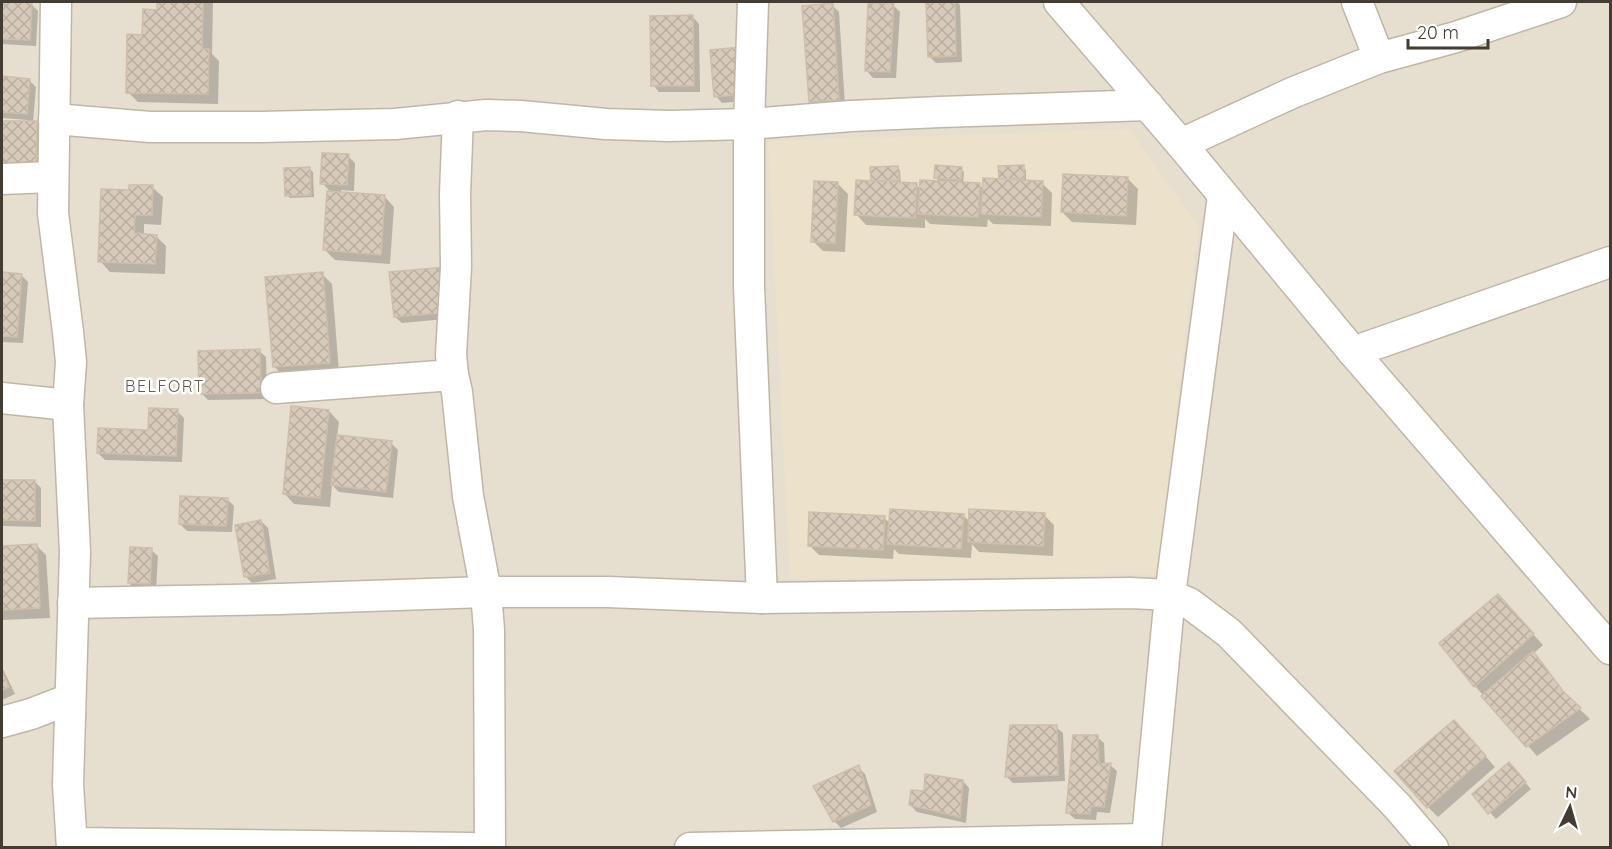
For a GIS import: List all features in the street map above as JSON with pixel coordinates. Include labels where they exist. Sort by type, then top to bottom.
[{"type":"street","points":[[56,2],[53,213],[71,362],[68,405],[75,552],[68,784],[72,845],[471,848]]},
{"type":"street","points":[[753,2],[749,124],[749,287],[762,598]]},
{"type":"street","points":[[1059,2],[1181,144],[1353,352],[1611,649]]},
{"type":"street","points":[[1357,2],[1379,58]]},
{"type":"street","points":[[1181,144],[1292,93],[1379,58],[1456,37],[1561,2]]},
{"type":"street","points":[[54,119],[150,127],[260,127],[395,124],[486,114],[627,125],[749,124],[873,115],[1148,105]]},
{"type":"street","points":[[459,116],[452,356],[469,503],[486,592],[489,630],[490,848]]},
{"type":"street","points":[[2,179],[52,177]]},
{"type":"street","points":[[690,848],[1146,843],[1170,595],[1223,196]]},
{"type":"street","points":[[1353,352],[1611,262]]},
{"type":"street","points":[[276,388],[453,375]]},
{"type":"street","points":[[2,398],[68,405]]},
{"type":"street","points":[[73,603],[486,592],[607,592],[762,598],[1131,593],[1170,595],[1189,603],[1229,633],[1381,789],[1433,848]]},
{"type":"street","points":[[2,722],[70,699]]},
{"type":"shaded area","points":[[2,2],[1610,2],[1610,847],[2,847]]},
{"type":"shaded area","points":[[1129,129],[1199,227],[1157,574],[790,579],[768,141]]},
{"type":"building","points":[[2,2],[32,2],[30,40],[2,39]]},
{"type":"building","points":[[157,2],[203,2],[202,49],[209,49],[208,94],[126,93],[127,34],[142,35],[143,9],[157,10]]},
{"type":"building","points":[[926,2],[955,2],[956,56],[928,57]]},
{"type":"building","points":[[833,3],[839,100],[809,102],[802,6]]},
{"type":"building","points":[[868,3],[894,3],[890,72],[865,71]]},
{"type":"building","points":[[693,15],[694,86],[651,86],[650,16]]},
{"type":"building","points":[[741,47],[746,94],[714,97],[710,50]]},
{"type":"building","points":[[2,76],[30,79],[27,114],[2,112]]},
{"type":"building","points":[[2,121],[37,121],[36,164],[2,163]]},
{"type":"building","points":[[322,153],[349,154],[347,185],[320,184]]},
{"type":"building","points":[[935,165],[962,167],[961,180],[934,178]]},
{"type":"building","points":[[1024,165],[1024,178],[999,179],[998,166]]},
{"type":"building","points":[[898,166],[899,180],[871,181],[870,167]]},
{"type":"building","points":[[310,167],[311,195],[285,196],[284,168]]},
{"type":"building","points":[[1063,174],[1128,177],[1126,216],[1061,212]]},
{"type":"building","points":[[983,178],[1043,181],[1041,217],[981,214]]},
{"type":"building","points":[[856,180],[917,183],[915,218],[854,215]]},
{"type":"building","points":[[920,180],[980,183],[978,217],[918,214]]},
{"type":"building","points":[[814,181],[838,182],[835,243],[811,242]]},
{"type":"building","points":[[129,185],[153,185],[152,215],[135,215],[134,233],[157,235],[155,264],[98,262],[101,189],[129,190]]},
{"type":"building","points":[[327,191],[385,195],[381,255],[323,250]]},
{"type":"building","points":[[446,267],[450,312],[394,317],[389,272]]},
{"type":"building","points":[[2,272],[22,274],[17,337],[2,336]]},
{"type":"building","points":[[323,272],[330,363],[273,367],[265,277]]},
{"type":"building","points":[[260,349],[261,393],[199,394],[198,351]]},
{"type":"building","points":[[291,406],[329,410],[320,498],[283,494]]},
{"type":"building","points":[[149,408],[178,409],[176,456],[97,453],[98,428],[148,430]]},
{"type":"building","points":[[337,435],[392,441],[386,492],[331,485]]},
{"type":"building","points":[[2,480],[35,480],[35,521],[2,520]]},
{"type":"building","points":[[180,496],[228,498],[226,526],[179,524]]},
{"type":"building","points":[[890,509],[964,514],[961,549],[887,544]]},
{"type":"building","points":[[969,509],[1045,513],[1043,546],[968,542]]},
{"type":"building","points":[[809,512],[885,516],[883,550],[808,546]]},
{"type":"building","points":[[261,520],[270,573],[244,577],[235,525]]},
{"type":"building","points":[[37,544],[40,608],[2,610],[2,546]]},
{"type":"building","points":[[130,547],[152,548],[150,584],[128,583]]},
{"type":"building","points":[[1498,594],[1534,634],[1474,687],[1439,643]]},
{"type":"building","points":[[1533,651],[1563,691],[1581,708],[1526,747],[1481,696]]},
{"type":"building","points":[[2,671],[9,687],[2,690]]},
{"type":"building","points":[[1454,720],[1486,756],[1427,808],[1394,771]]},
{"type":"building","points":[[1010,725],[1057,725],[1058,775],[1005,777]]},
{"type":"building","points":[[1073,735],[1098,735],[1099,764],[1111,763],[1104,807],[1091,806],[1090,814],[1066,813]]},
{"type":"building","points":[[1509,762],[1526,782],[1488,814],[1472,794]]},
{"type":"building","points":[[859,765],[871,805],[833,822],[813,786]]},
{"type":"building","points":[[925,774],[963,780],[960,817],[909,805],[911,790],[924,791]]},
{"type":"district","name":"BELFORT","points":[[165,386]]}]
